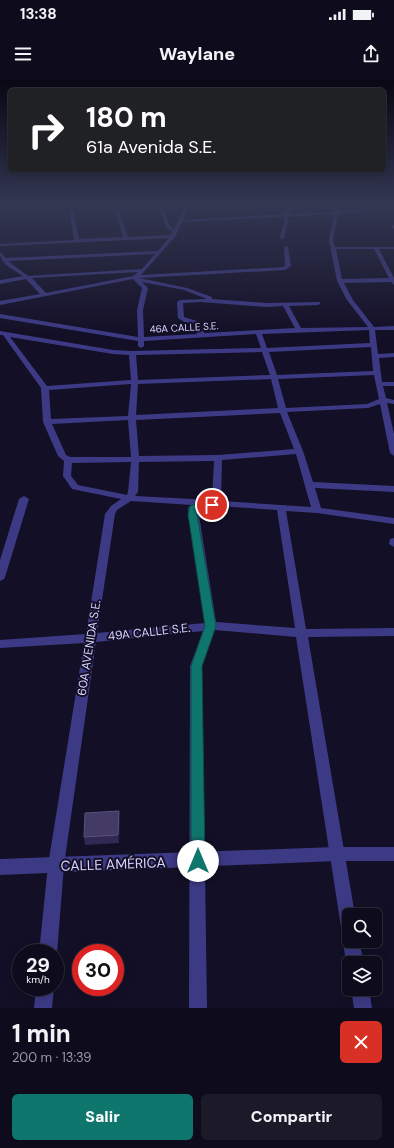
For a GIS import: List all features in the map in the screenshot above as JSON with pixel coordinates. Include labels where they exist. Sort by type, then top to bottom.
[{"type":"street","points":[[136,278],[163,247]]},
{"type":"street","points":[[0,303],[136,278],[285,268],[288,266],[286,247]]},
{"type":"street","points":[[394,248],[332,248],[340,281],[350,300],[372,328],[377,373],[393,438],[394,453]]},
{"type":"street","points":[[340,281],[393,281],[376,248]]},
{"type":"street","points":[[0,264],[6,261],[159,252]]},
{"type":"street","points":[[0,253],[6,261],[27,277],[44,294]]},
{"type":"street","points":[[0,282],[27,277],[144,270]]},
{"type":"street","points":[[136,278],[185,289],[214,300]]},
{"type":"street","points":[[129,498],[133,492],[135,459],[132,417],[137,353],[140,339],[140,310],[145,288],[136,278]]},
{"type":"street","points":[[201,336],[198,323],[186,321],[181,318],[180,302],[188,300],[214,300],[266,305],[318,303]]},
{"type":"street","points":[[285,304],[299,330]]},
{"type":"street","name":"46A CALLE S.E.","points":[[0,316],[140,339],[299,330],[394,328]]},
{"type":"street","points":[[258,332],[274,376],[282,410],[299,451],[317,510]]},
{"type":"street","points":[[3,334],[113,352],[137,353],[265,350],[374,345]]},
{"type":"street","points":[[3,334],[46,388],[48,422],[62,456],[68,460],[218,458],[299,451]]},
{"type":"street","points":[[376,356],[394,356]]},
{"type":"street","points":[[46,388],[135,382],[377,373]]},
{"type":"street","points":[[380,384],[394,384]]},
{"type":"street","points":[[48,422],[368,406],[383,400],[394,402]]},
{"type":"street","points":[[216,504],[218,458]]},
{"type":"street","points":[[68,460],[67,476],[75,487],[129,498],[317,510],[394,521]]},
{"type":"street","points":[[309,485],[394,490]]},
{"type":"street","name":"60A AVENIDA S.E.","points":[[49,944],[56,865],[110,514],[114,508],[129,498]]},
{"type":"street","points":[[0,577],[24,499]]},
{"type":"street","points":[[198,1008],[196,666],[211,626],[192,514],[193,508],[200,504],[216,504]]},
{"type":"street","points":[[281,508],[346,908]]},
{"type":"street","name":"49A CALLE S.E.","points":[[0,644],[90,638],[211,626],[302,633],[394,632]]},
{"type":"street","name":"CALLE AMÉRICA","points":[[0,867],[198,861],[336,854],[394,854]]},
{"type":"street","points":[[43,1008],[44,996]]},
{"type":"street","points":[[361,996],[363,1008]]},
{"type":"building","points":[[119,811],[118,835],[84,837],[85,813]]},
{"type":"route","points":[[198,861],[196,666],[211,626],[192,514],[193,508],[200,504],[212,505]]}]
